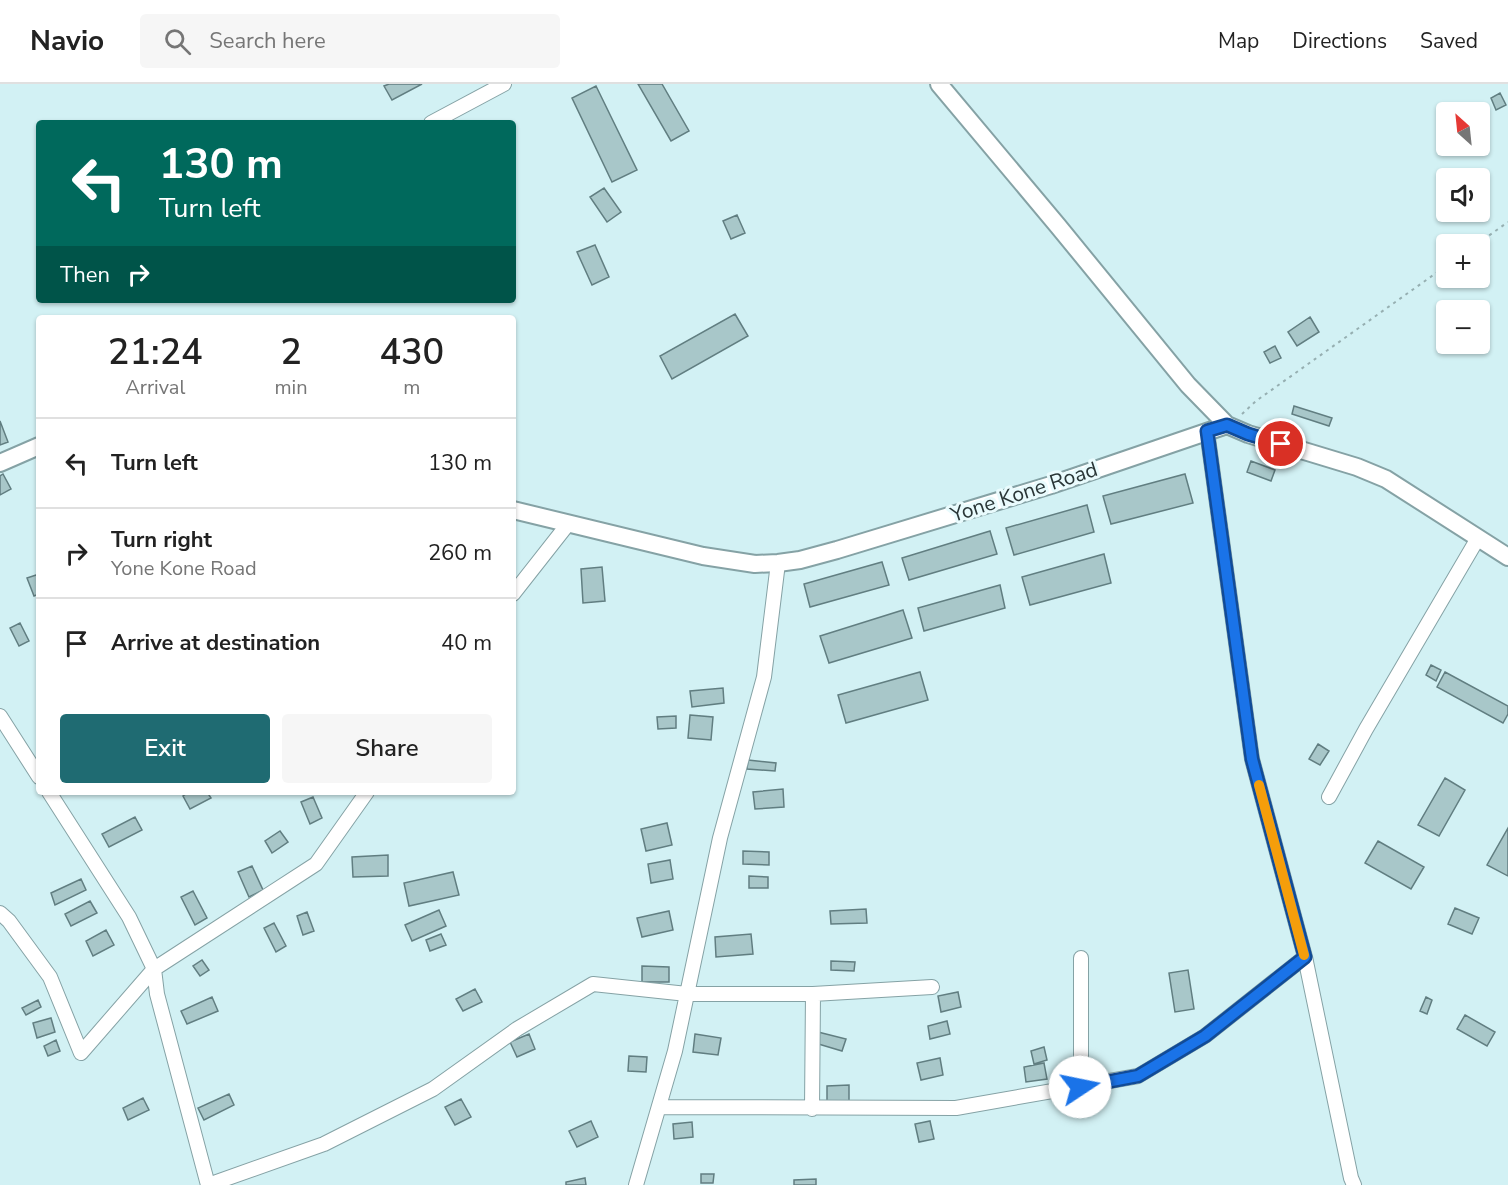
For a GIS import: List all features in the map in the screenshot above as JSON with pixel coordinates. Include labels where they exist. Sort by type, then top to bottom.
[{"type":"street","points":[[437,120],[504,84]]},
{"type":"street","points":[[939,84],[1188,385],[1227,425],[1248,434],[1357,467],[1386,479],[1508,557]]},
{"type":"street","name":"Yone Kone Road","points":[[516,511],[703,556],[755,564],[777,563],[800,560],[837,550],[1052,485],[1227,425]]},
{"type":"street","points":[[1207,431],[1252,759],[1305,957],[1354,1185]]},
{"type":"street","points":[[0,463],[36,447]]},
{"type":"street","points":[[516,590],[568,524]]},
{"type":"street","points":[[1329,797],[1366,729],[1478,538]]},
{"type":"street","points":[[636,1185],[675,1051],[720,838],[764,677],[777,563]]},
{"type":"street","points":[[0,716],[36,772]]},
{"type":"street","points":[[50,795],[129,917],[154,969],[157,994],[208,1185],[324,1144],[433,1089],[517,1029],[593,984],[687,994],[813,994],[932,987]]},
{"type":"street","points":[[0,913],[9,921],[50,977],[81,1053],[154,969],[316,864],[365,795]]},
{"type":"street","points":[[659,1107],[956,1108],[1138,1076],[1205,1036],[1305,957]]},
{"type":"street","points":[[1080,1087],[1081,958]]},
{"type":"street","points":[[812,1109],[813,994]]},
{"type":"path","points":[[1490,235],[1508,222]]},
{"type":"path","points":[[1227,425],[1256,401],[1436,273]]},
{"type":"building","points":[[422,84],[392,100],[384,86]]},
{"type":"building","points":[[638,84],[662,84],[689,131],[671,141]]},
{"type":"building","points":[[596,86],[637,170],[612,182],[572,98]]},
{"type":"building","points":[[1500,93],[1506,105],[1496,110],[1491,98]]},
{"type":"building","points":[[604,188],[621,212],[607,222],[590,197]]},
{"type":"building","points":[[737,215],[745,233],[731,239],[723,221]]},
{"type":"building","points":[[595,245],[609,277],[592,285],[577,252]]},
{"type":"building","points":[[735,314],[748,336],[672,379],[660,356]]},
{"type":"building","points":[[1310,317],[1319,332],[1297,346],[1288,332]]},
{"type":"building","points":[[1275,346],[1281,358],[1270,363],[1264,352]]},
{"type":"building","points":[[1294,406],[1332,418],[1329,426],[1292,414]]},
{"type":"building","points":[[0,421],[8,442],[0,445]]},
{"type":"building","points":[[1251,461],[1275,470],[1271,481],[1247,472]]},
{"type":"building","points":[[3,474],[11,489],[0,495],[0,476]]},
{"type":"building","points":[[1185,474],[1193,503],[1111,524],[1103,496]]},
{"type":"building","points":[[1087,505],[1094,532],[1014,555],[1006,528]]},
{"type":"building","points":[[990,531],[997,554],[909,580],[902,558]]},
{"type":"building","points":[[1104,554],[1111,583],[1030,605],[1022,577]]},
{"type":"building","points":[[882,562],[889,585],[810,607],[804,584]]},
{"type":"building","points":[[602,567],[605,601],[583,603],[581,569]]},
{"type":"building","points":[[36,575],[36,595],[34,596],[27,578]]},
{"type":"building","points":[[1000,585],[1005,608],[924,631],[918,608]]},
{"type":"building","points":[[903,610],[912,638],[829,663],[820,636]]},
{"type":"building","points":[[20,623],[29,641],[19,646],[10,628]]},
{"type":"building","points":[[1431,665],[1441,670],[1436,681],[1426,675]]},
{"type":"building","points":[[920,672],[928,700],[846,723],[838,695]]},
{"type":"building","points":[[1445,672],[1508,706],[1508,714],[1503,723],[1437,687]]},
{"type":"building","points":[[723,688],[724,703],[692,707],[690,691]]},
{"type":"building","points":[[690,715],[713,717],[711,740],[688,738]]},
{"type":"building","points":[[676,716],[676,728],[658,729],[657,717]]},
{"type":"building","points":[[1318,744],[1329,751],[1320,765],[1309,759]]},
{"type":"building","points":[[748,760],[776,763],[775,771],[747,769]]},
{"type":"building","points":[[1445,778],[1465,790],[1439,836],[1418,825]]},
{"type":"building","points":[[783,789],[784,807],[755,809],[753,792]]},
{"type":"building","points":[[209,795],[211,798],[190,809],[183,796]]},
{"type":"building","points":[[313,797],[322,818],[310,824],[301,802]]},
{"type":"building","points":[[135,817],[142,830],[109,847],[102,834]]},
{"type":"building","points":[[667,823],[672,845],[646,851],[641,829]]},
{"type":"building","points":[[1508,828],[1508,876],[1487,865]]},
{"type":"building","points":[[280,831],[288,842],[272,853],[265,841]]},
{"type":"building","points":[[1378,841],[1424,867],[1411,889],[1365,863]]},
{"type":"building","points":[[743,851],[769,852],[769,865],[743,864]]},
{"type":"building","points":[[388,855],[388,876],[353,877],[352,857]]},
{"type":"building","points":[[670,860],[673,879],[651,883],[648,864]]},
{"type":"building","points":[[252,866],[263,890],[249,897],[238,872]]},
{"type":"building","points":[[453,872],[459,895],[409,906],[404,883]]},
{"type":"building","points":[[749,876],[768,877],[768,888],[749,888]]},
{"type":"building","points":[[81,879],[86,890],[55,905],[51,893]]},
{"type":"building","points":[[193,891],[207,918],[195,925],[181,897]]},
{"type":"building","points":[[90,901],[97,913],[71,926],[65,914]]},
{"type":"building","points":[[1455,908],[1479,918],[1472,934],[1448,924]]},
{"type":"building","points":[[866,909],[867,923],[831,924],[830,911]]},
{"type":"building","points":[[439,910],[446,926],[412,941],[405,925]]},
{"type":"building","points":[[669,911],[673,930],[642,937],[637,918]]},
{"type":"building","points":[[307,912],[314,931],[303,935],[297,916]]},
{"type":"building","points":[[274,923],[286,946],[276,952],[264,928]]},
{"type":"building","points":[[106,930],[114,945],[93,956],[86,941]]},
{"type":"building","points":[[441,934],[446,945],[430,951],[426,940]]},
{"type":"building","points":[[751,934],[753,954],[716,957],[715,937]]},
{"type":"building","points":[[202,960],[209,970],[200,976],[193,966]]},
{"type":"building","points":[[831,961],[855,962],[854,971],[831,970]]},
{"type":"building","points":[[642,966],[669,967],[669,982],[642,982]]},
{"type":"building","points":[[1188,970],[1194,1009],[1175,1012],[1169,973]]},
{"type":"building","points":[[475,989],[482,1002],[463,1011],[456,999]]},
{"type":"building","points":[[958,992],[961,1007],[941,1012],[938,996]]},
{"type":"building","points":[[212,997],[218,1011],[187,1024],[181,1011]]},
{"type":"building","points":[[1426,997],[1432,1000],[1427,1014],[1420,1011]]},
{"type":"building","points":[[38,1000],[41,1007],[26,1015],[22,1008]]},
{"type":"building","points":[[1465,1015],[1495,1032],[1487,1046],[1457,1029]]},
{"type":"building","points":[[51,1018],[55,1032],[37,1038],[33,1023]]},
{"type":"building","points":[[947,1021],[950,1034],[930,1039],[928,1026]]},
{"type":"building","points":[[818,1032],[846,1039],[842,1051],[815,1043]]},
{"type":"building","points":[[529,1034],[535,1049],[517,1057],[510,1042]]},
{"type":"building","points":[[695,1034],[721,1038],[718,1055],[693,1052]]},
{"type":"building","points":[[56,1040],[60,1051],[48,1056],[44,1046]]},
{"type":"building","points":[[1044,1047],[1047,1060],[1034,1064],[1031,1051]]},
{"type":"building","points":[[629,1056],[647,1057],[646,1072],[628,1071]]},
{"type":"building","points":[[940,1058],[943,1075],[921,1080],[917,1063]]},
{"type":"building","points":[[1044,1063],[1047,1079],[1026,1082],[1024,1067]]},
{"type":"building","points":[[849,1085],[849,1105],[827,1105],[827,1086]]},
{"type":"building","points":[[229,1094],[234,1105],[204,1120],[198,1108]]},
{"type":"building","points":[[143,1098],[149,1110],[128,1120],[123,1108]]},
{"type":"building","points":[[461,1099],[471,1117],[455,1125],[445,1107]]},
{"type":"building","points":[[591,1121],[598,1137],[577,1147],[569,1131]]},
{"type":"building","points":[[930,1121],[934,1139],[919,1142],[915,1124]]},
{"type":"building","points":[[692,1122],[693,1137],[674,1139],[673,1124]]},
{"type":"building","points":[[701,1174],[714,1174],[713,1183],[701,1183]]},
{"type":"building","points":[[585,1178],[586,1185],[566,1185],[566,1182]]},
{"type":"building","points":[[816,1179],[816,1185],[794,1185],[794,1180]]},
{"type":"slow traffic","points":[[1259,785],[1304,955]]},
{"type":"route","points":[[1080,1087],[1138,1076],[1205,1036],[1305,957],[1252,759],[1207,431],[1227,425],[1281,444]]}]
